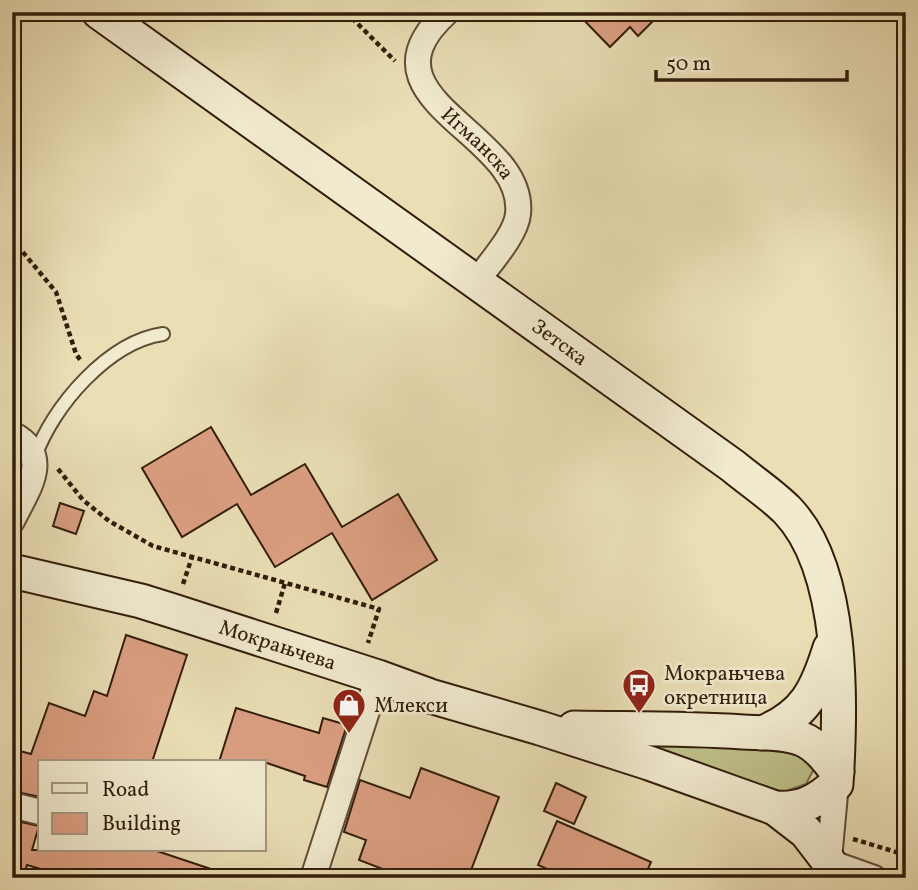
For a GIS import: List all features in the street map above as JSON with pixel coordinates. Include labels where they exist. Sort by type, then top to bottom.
[{"type":"street","name":"Зетска","points":[[99,12],[733,467],[788,511],[803,531],[826,587],[834,635],[840,726],[836,778]]},
{"type":"street","points":[[419,69],[418,51],[426,34],[447,12]]},
{"type":"street","name":"Игманска","points":[[419,69],[426,90],[503,166],[518,197],[518,214],[514,229],[476,282]]},
{"type":"street","points":[[12,433],[21,439],[35,457],[36,471],[12,521]]},
{"type":"street","name":"Мокрањчева","points":[[12,571],[141,601],[430,696],[649,763],[775,808],[790,809],[817,801],[836,778],[827,758],[804,740],[790,736],[762,733],[540,728]]},
{"type":"street","points":[[762,733],[780,726],[806,703],[820,679],[834,635]]},
{"type":"street","points":[[313,878],[369,674]]},
{"type":"street","points":[[830,857],[836,778]]},
{"type":"street","points":[[12,804],[38,811]]},
{"type":"street","points":[[775,808],[806,832],[830,857],[874,878]]},
{"type":"lane","points":[[35,457],[50,425],[89,373],[125,349],[150,336],[163,334]]},
{"type":"path","points":[[346,12],[397,62],[419,69]]},
{"type":"path","points":[[12,239],[56,292],[76,354],[89,373]]},
{"type":"path","points":[[83,499],[109,521],[153,546],[379,609],[369,674]]},
{"type":"path","points":[[830,857],[906,855]]},
{"type":"green space","points":[[706,742],[801,750],[814,769],[806,784],[783,792],[639,745]]},
{"type":"building","points":[[576,12],[662,12],[638,36],[630,27],[610,47]]},
{"type":"building","points":[[211,427],[251,495],[305,464],[342,527],[398,494],[437,560],[372,600],[332,533],[275,567],[237,504],[182,537],[142,468]]},
{"type":"building","points":[[60,503],[84,511],[76,534],[53,526]]},
{"type":"building","points":[[126,635],[187,655],[153,760],[38,760],[38,797],[12,791],[12,780],[20,751],[31,754],[49,703],[85,716],[94,691],[107,696]]},
{"type":"building","points":[[236,708],[319,733],[323,718],[347,725],[327,787],[304,780],[305,776],[266,763],[266,760],[220,760]]},
{"type":"building","points":[[421,768],[499,797],[468,878],[406,878],[359,860],[366,840],[344,832],[360,780],[410,798]]},
{"type":"building","points":[[556,783],[586,797],[574,824],[544,811]]},
{"type":"building","points":[[12,820],[38,826],[32,850],[38,852],[160,852],[226,874],[226,878],[57,878],[58,874],[27,865],[23,878],[12,878]]},
{"type":"building","points":[[557,821],[651,862],[644,878],[568,878],[538,865]]},
{"type":"place","name":"Мокрањчева окретница","points":[[639,715]]},
{"type":"place","name":"Млекси","points":[[349,735]]}]
